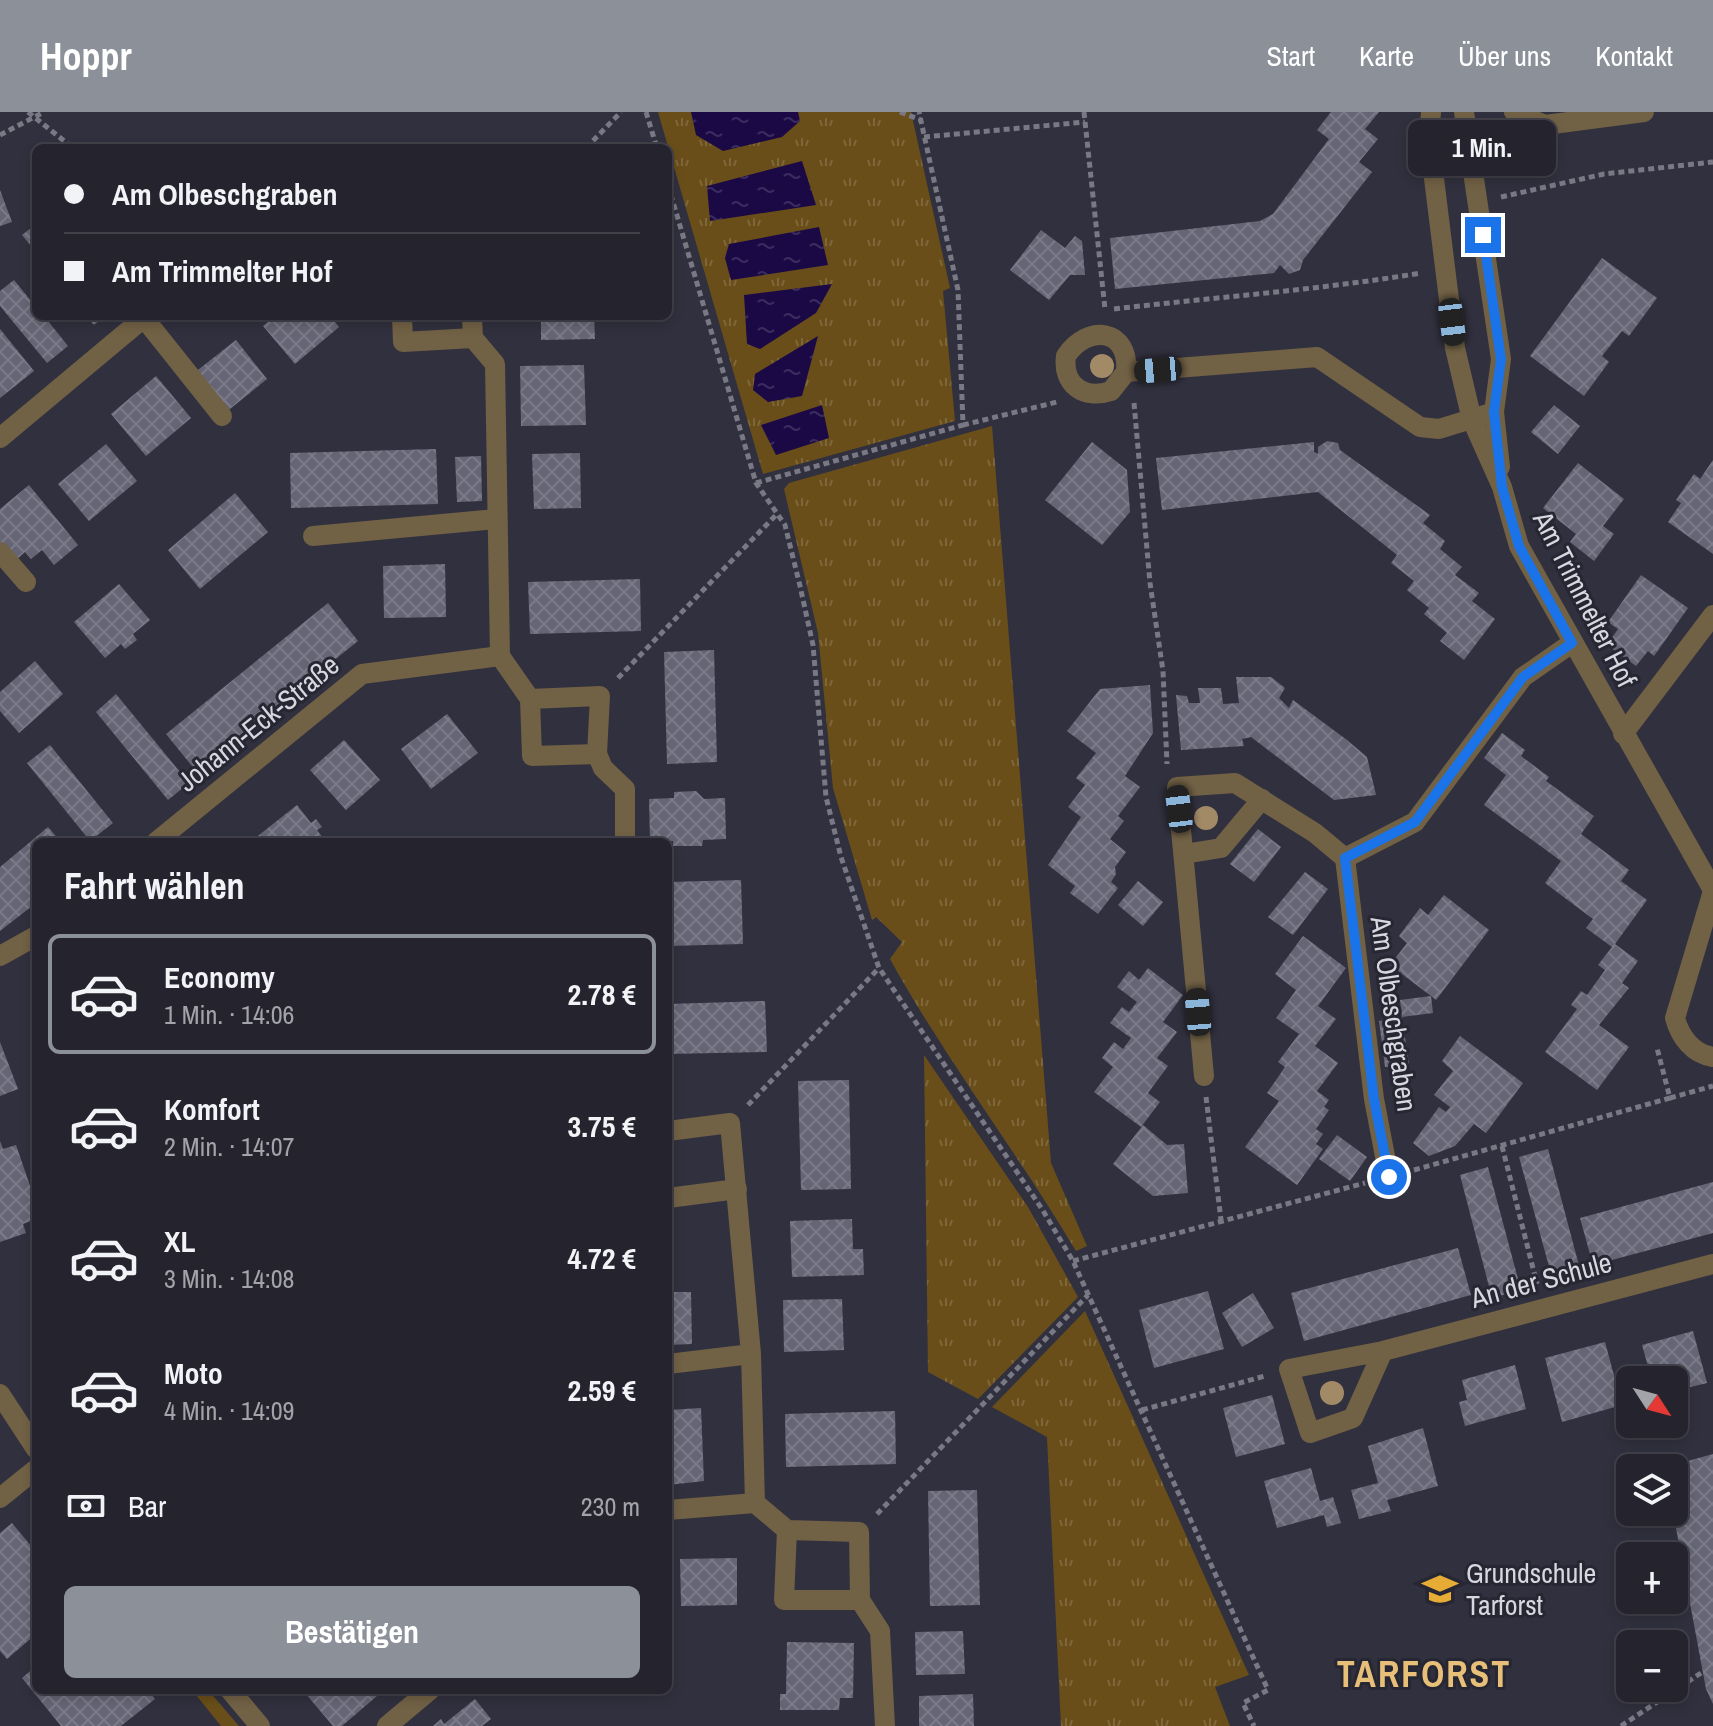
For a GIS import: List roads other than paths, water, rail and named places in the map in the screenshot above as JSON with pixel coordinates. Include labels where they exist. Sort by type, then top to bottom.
[{"type":"street","name":"Am Trimmelter Hof","points":[[1431,112],[1429,138],[1455,348],[1472,420],[1502,487],[1519,546],[1713,890]]},
{"type":"street","name":"Am Trimmelter Hof","points":[[1464,112],[1501,359],[1494,412],[1502,487]]},
{"type":"street","points":[[1514,112],[1545,125],[1644,112]]},
{"type":"street","points":[[0,438],[141,320]]},
{"type":"street","points":[[147,320],[222,416]]},
{"type":"street","points":[[402,320],[403,342],[473,338]]},
{"type":"street","points":[[472,320],[473,338],[495,364],[500,656],[530,699],[532,756],[597,754]]},
{"type":"street","points":[[1123,378],[1121,347],[1101,334],[1082,338],[1066,356],[1069,379],[1081,392],[1090,395],[1111,391],[1123,378],[1317,357],[1420,427],[1439,429],[1494,412]]},
{"type":"street","points":[[313,536],[496,519]]},
{"type":"street","points":[[0,552],[26,582]]},
{"type":"street","name":"Am Trimmelter Hof","points":[[1623,734],[1713,615]]},
{"type":"street","points":[[1204,1076],[1177,787],[1235,783],[1315,833],[1345,858],[1415,822],[1523,677],[1572,643]]},
{"type":"street","name":"Johann-Eck-Straße","points":[[161,838],[362,674],[500,656]]},
{"type":"street","points":[[530,699],[600,696],[597,754],[603,768],[625,789],[625,838]]},
{"type":"street","points":[[1184,854],[1221,848],[1262,799]]},
{"type":"street","name":"Am Olbeschgraben","points":[[1345,858],[1374,1099],[1389,1177]]},
{"type":"street","points":[[1713,890],[1675,1018],[1684,1039],[1699,1053],[1713,1057]]},
{"type":"street","points":[[0,956],[32,938]]},
{"type":"street","points":[[672,1130],[730,1123],[751,1354],[755,1503]]},
{"type":"street","points":[[672,1197],[737,1189]]},
{"type":"street","name":"An der Schule","points":[[1383,1351],[1353,1418],[1310,1433],[1289,1369],[1383,1351],[1713,1264]]},
{"type":"street","points":[[672,1364],[751,1354]]},
{"type":"street","points":[[0,1394],[32,1443]]},
{"type":"street","points":[[0,1498],[32,1472]]},
{"type":"street","points":[[672,1510],[755,1503],[787,1530],[859,1532],[860,1600],[880,1631],[885,1726]]},
{"type":"street","points":[[787,1530],[784,1600],[860,1600]]},
{"type":"street","points":[[233,1694],[260,1726]]},
{"type":"street","points":[[387,1726],[425,1694]]},
{"type":"water","points":[[691,112],[798,112],[800,121],[782,137],[723,151],[696,135]]},
{"type":"water","points":[[802,161],[816,205],[710,221],[707,186]]},
{"type":"water","points":[[819,227],[828,265],[731,280],[725,258],[729,244]]},
{"type":"water","points":[[832,284],[816,313],[760,349],[747,344],[744,295]]},
{"type":"water","points":[[818,336],[802,396],[768,402],[753,390],[755,374]]},
{"type":"water","points":[[822,405],[829,438],[776,455],[761,425]]},
{"type":"place","name":"Grundschule Tarforst","points":[[1440,1589]]},
{"type":"district","name":"TARFORST","points":[[1424,1674]]}]
